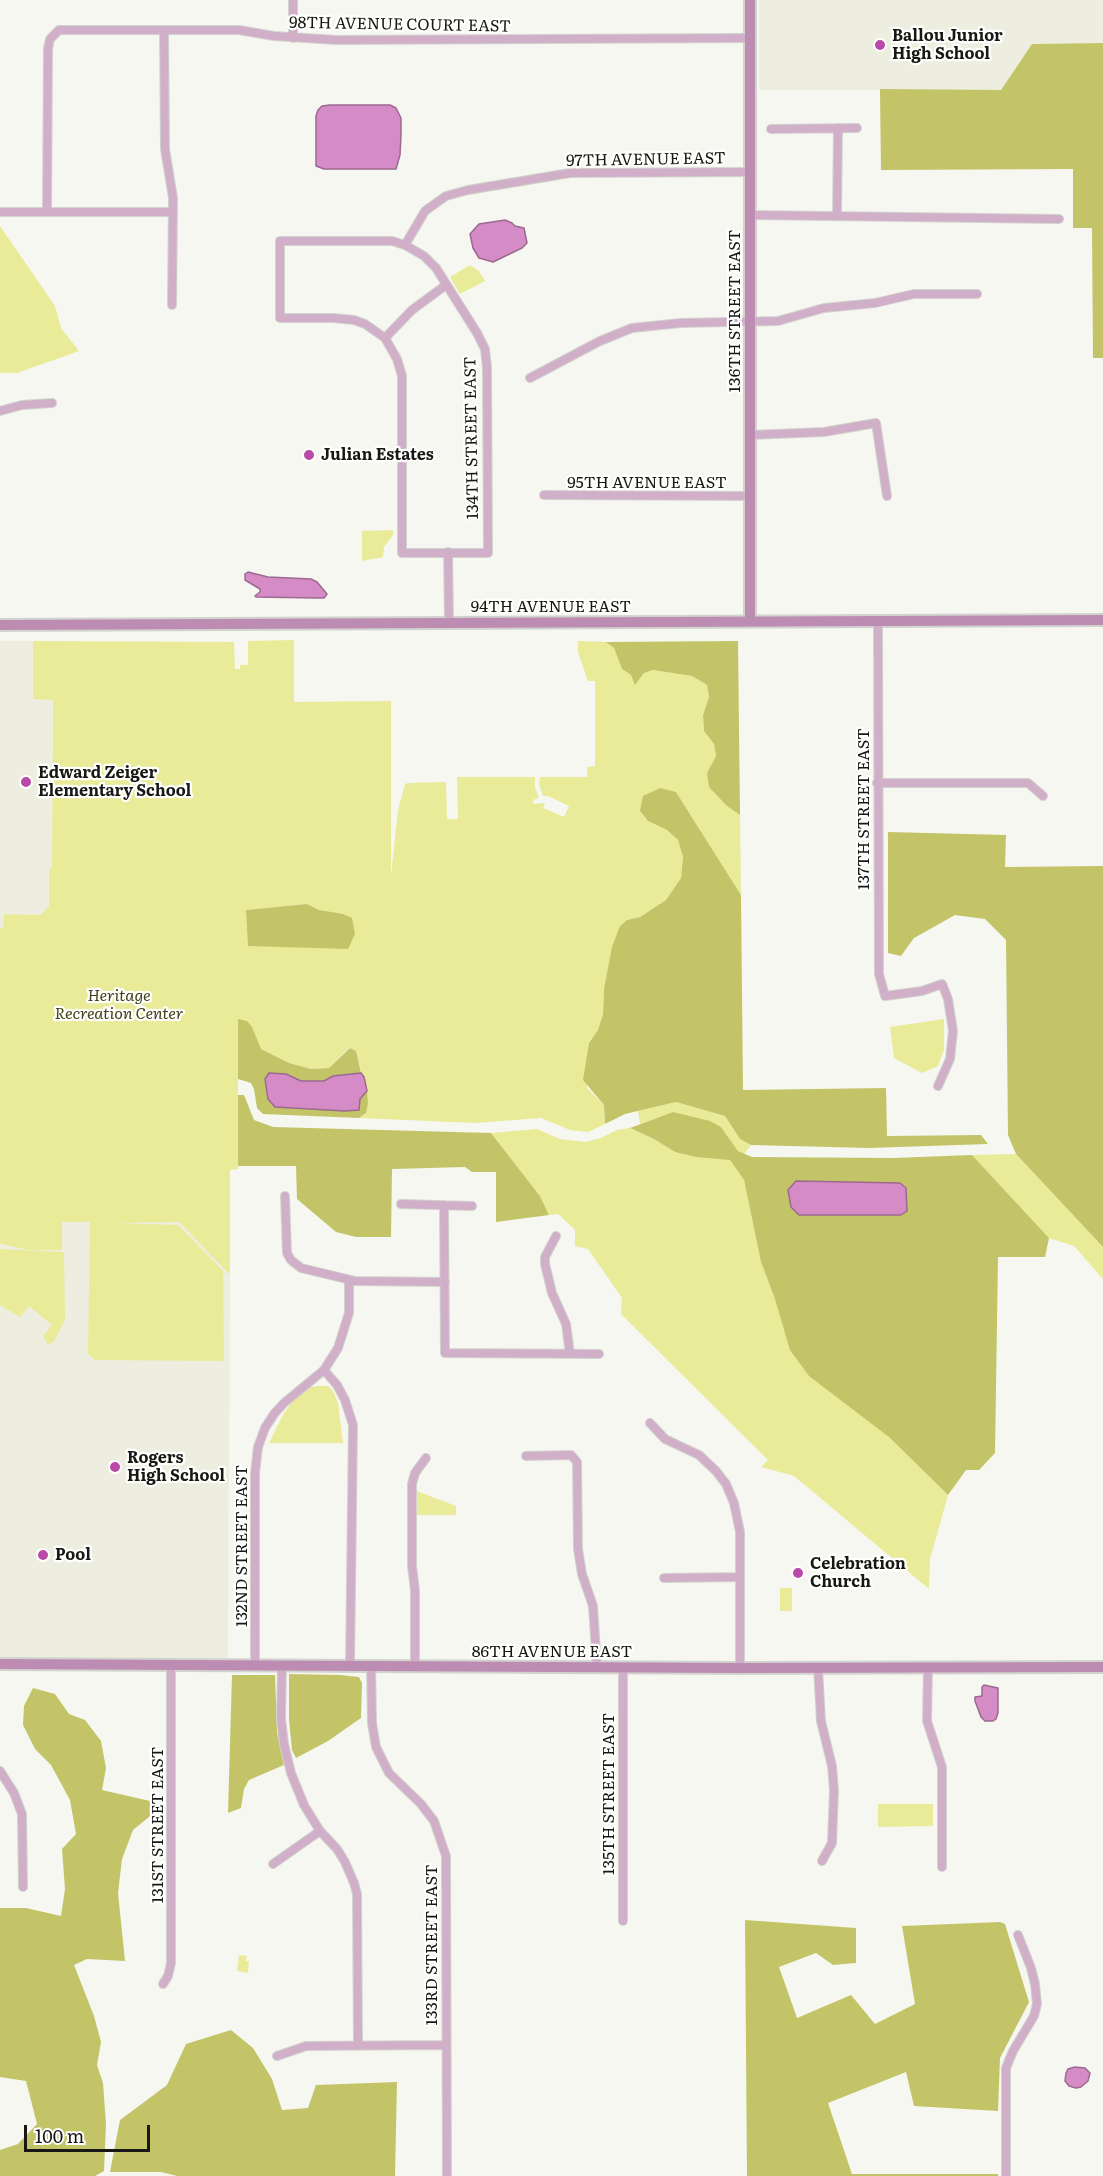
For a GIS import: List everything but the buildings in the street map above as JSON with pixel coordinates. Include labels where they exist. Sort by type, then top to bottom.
[{"type":"street","points":[[293,0],[293,38]]},
{"type":"street","name":"136TH STREET EAST","points":[[750,0],[750,621]]},
{"type":"street","name":"98TH AVENUE COURT EAST","points":[[46,212],[48,49],[52,36],[59,30],[239,30],[293,38],[336,40],[750,38]]},
{"type":"street","points":[[164,30],[165,149],[173,212],[172,304]]},
{"type":"street","points":[[837,216],[838,128]]},
{"type":"street","points":[[771,129],[856,128]]},
{"type":"street","name":"97TH AVENUE EAST","points":[[405,245],[418,221],[437,201],[468,189],[570,173],[750,172]]},
{"type":"street","points":[[0,212],[173,212]]},
{"type":"street","points":[[750,214],[1059,219]]},
{"type":"street","points":[[405,245],[392,241],[280,241],[280,318],[354,320],[365,324],[385,338],[397,359],[402,376],[402,553],[448,552],[449,622]]},
{"type":"street","name":"134TH STREET EAST","points":[[405,245],[431,262],[481,340],[486,359],[488,553],[448,552]]},
{"type":"street","points":[[385,338],[412,310],[446,285]]},
{"type":"street","points":[[530,378],[600,341],[632,328],[681,323],[778,321],[824,308],[875,303],[915,294],[977,294]]},
{"type":"street","points":[[0,411],[22,405],[52,403]]},
{"type":"street","points":[[750,435],[824,432],[876,423],[886,496]]},
{"type":"street","name":"95TH AVENUE EAST","points":[[544,495],[750,496]]},
{"type":"street","name":"94TH AVENUE EAST","points":[[0,625],[1103,620]]},
{"type":"street","name":"137TH STREET EAST","points":[[878,621],[879,974],[885,996],[922,991],[942,984],[948,999],[953,1031],[950,1059],[938,1086]]},
{"type":"street","points":[[877,783],[1028,783],[1043,796]]},
{"type":"street","points":[[285,1196],[287,1253],[291,1260],[301,1268],[349,1281],[445,1282]]},
{"type":"street","points":[[401,1204],[472,1206]]},
{"type":"street","points":[[444,1205],[445,1353],[599,1354]]},
{"type":"street","points":[[556,1236],[545,1257],[545,1264],[552,1293],[566,1324],[570,1354]]},
{"type":"street","name":"132ND STREET EAST","points":[[255,1664],[255,1473],[258,1447],[266,1428],[279,1408],[324,1370],[338,1348],[347,1324],[349,1281]]},
{"type":"street","points":[[324,1370],[337,1385],[345,1400],[353,1425],[350,1665]]},
{"type":"street","points":[[650,1423],[665,1439],[699,1455],[726,1484],[739,1521],[740,1668]]},
{"type":"street","points":[[526,1456],[571,1455],[577,1462],[578,1549],[582,1574],[593,1606],[597,1667]]},
{"type":"street","points":[[415,1665],[412,1484],[415,1473],[426,1458]]},
{"type":"street","points":[[663,1578],[740,1577]]},
{"type":"street","name":"86TH AVENUE EAST","points":[[0,1664],[740,1668],[1103,1667]]},
{"type":"street","name":"131ST STREET EAST","points":[[163,1984],[168,1976],[171,1963],[171,1664]]},
{"type":"street","points":[[282,1665],[282,1719],[287,1759],[304,1805],[320,1831],[337,1849],[345,1862],[357,1894],[358,2045]]},
{"type":"street","name":"133RD STREET EAST","points":[[371,1665],[372,1723],[376,1747],[389,1773],[421,1804],[434,1821],[446,1856],[447,2176]]},
{"type":"street","name":"135TH STREET EAST","points":[[623,1667],[623,1921]]},
{"type":"street","points":[[928,1667],[927,1721],[942,1767],[942,1867]]},
{"type":"street","points":[[818,1668],[821,1721],[832,1766],[834,1790],[832,1843],[822,1861]]},
{"type":"street","points":[[0,1771],[14,1793],[22,1814],[23,1887]]},
{"type":"street","points":[[273,1864],[320,1831]]},
{"type":"street","points":[[1006,2176],[1006,2068],[1013,2051],[1034,2016],[1037,2004],[1031,1968],[1018,1935]]},
{"type":"street","points":[[277,2056],[306,2046],[446,2045]]},
{"type":"shaded area","name":"Ballou Junior High School","points":[[759,0],[1103,0],[1103,43],[1032,44],[1001,90],[759,90]]},
{"type":"shaded area","points":[[1103,43],[1103,358],[1093,358],[1092,228],[1073,228],[1073,169],[881,170],[880,89],[1001,90],[1032,44]]},
{"type":"shaded area","points":[[390,105],[396,108],[401,118],[401,135],[400,155],[396,169],[324,169],[316,166],[316,116],[322,106]]},
{"type":"shaded area","points":[[505,220],[524,228],[527,243],[522,248],[493,262],[479,258],[473,248],[470,234],[479,224]]},
{"type":"shaded area","points":[[248,572],[268,577],[311,579],[317,582],[327,594],[324,598],[256,597],[260,589],[245,580],[245,574]]},
{"type":"shaded area","name":"Edward Zeiger Elementary School","points":[[0,641],[33,641],[33,699],[53,699],[52,865],[49,871],[49,906],[41,915],[4,914],[3,927],[0,929]]},
{"type":"shaded area","points":[[738,641],[740,815],[727,806],[709,787],[707,773],[716,756],[714,744],[704,731],[703,715],[709,697],[707,685],[692,676],[653,670],[644,673],[635,685],[631,675],[622,669],[614,648],[606,642]]},
{"type":"shaded area","points":[[660,788],[676,792],[741,895],[743,1090],[886,1088],[887,1136],[981,1135],[988,1144],[868,1148],[751,1145],[740,1139],[725,1116],[676,1102],[625,1114],[605,1124],[604,1105],[583,1080],[589,1043],[598,1030],[603,1014],[604,989],[612,947],[620,926],[627,920],[640,917],[666,900],[681,878],[683,857],[678,840],[667,830],[648,821],[640,811],[643,796]]},
{"type":"shaded area","points":[[888,832],[1006,835],[1005,867],[1103,866],[1103,1247],[1016,1154],[1008,1135],[1006,940],[985,919],[955,915],[914,938],[901,956],[888,953]]},
{"type":"shaded area","points":[[307,904],[319,910],[352,918],[355,934],[348,949],[248,946],[246,910]]},
{"type":"shaded area","points":[[238,1019],[247,1021],[252,1027],[261,1049],[289,1063],[311,1069],[329,1068],[350,1048],[356,1051],[361,1073],[333,1076],[324,1081],[301,1081],[286,1074],[269,1073],[360,1099],[367,1091],[366,1113],[359,1118],[263,1114],[257,1108],[251,1083],[238,1079]]},
{"type":"shaded area","points":[[269,1073],[286,1074],[301,1081],[324,1081],[333,1076],[361,1073],[367,1091],[360,1099],[359,1110],[275,1107],[268,1099],[265,1079]]},
{"type":"shaded area","points":[[238,1095],[244,1095],[254,1120],[273,1127],[491,1133],[540,1196],[549,1215],[496,1222],[496,1172],[472,1172],[465,1167],[392,1169],[391,1237],[356,1237],[336,1232],[297,1199],[296,1166],[238,1166]]},
{"type":"shaded area","points":[[673,1112],[710,1121],[721,1127],[738,1151],[752,1157],[893,1158],[972,1155],[1049,1238],[1045,1257],[998,1257],[995,1453],[979,1470],[966,1470],[948,1495],[889,1437],[809,1376],[790,1350],[761,1262],[744,1180],[730,1160],[696,1157],[675,1152],[630,1128]]},
{"type":"shaded area","points":[[796,1181],[900,1183],[906,1188],[907,1211],[901,1215],[799,1215],[791,1207],[788,1190]]},
{"type":"shaded area","name":"Rogers High School","points":[[62,1222],[179,1222],[230,1275],[228,1661],[0,1659],[0,1244],[29,1250],[61,1250]]},
{"type":"shaded area","points":[[289,1674],[359,1677],[362,1683],[361,1718],[328,1741],[296,1758],[292,1750],[289,1720]]},
{"type":"shaded area","points":[[232,1675],[275,1675],[277,1732],[284,1765],[249,1780],[244,1789],[241,1808],[228,1813]]},
{"type":"shaded area","points":[[984,1685],[998,1688],[998,1713],[993,1721],[985,1721],[981,1717],[975,1701],[975,1697],[982,1696]]},
{"type":"shaded area","points":[[33,1688],[55,1694],[69,1714],[85,1720],[101,1741],[106,1768],[102,1790],[150,1801],[155,1812],[133,1830],[122,1859],[118,1893],[125,1961],[87,1959],[74,1965],[94,2016],[101,2042],[97,2065],[103,2083],[106,2124],[104,2171],[95,2176],[0,2176],[0,2150],[18,2144],[37,2124],[26,2081],[0,2077],[0,1908],[26,1908],[61,1916],[65,1889],[62,1849],[76,1834],[70,1800],[51,1765],[35,1749],[23,1725],[24,1706]]},
{"type":"shaded area","points":[[745,1920],[856,1928],[856,1963],[833,1965],[816,1953],[779,1967],[797,2018],[851,1995],[875,2024],[915,2004],[902,1926],[1000,1922],[1005,1924],[1029,2002],[1000,2058],[998,2111],[914,2106],[906,2072],[828,2103],[852,2174],[998,2174],[998,2176],[747,2176]]},
{"type":"shaded area","points":[[231,2030],[253,2048],[272,2079],[282,2110],[308,2108],[316,2085],[397,2082],[395,2176],[177,2176],[161,2172],[110,2172],[120,2120],[167,2085],[186,2044]]},
{"type":"shaded area","points":[[1085,2068],[1090,2073],[1088,2081],[1076,2088],[1069,2086],[1065,2081],[1068,2069]]},
{"type":"green space","points":[[0,226],[55,306],[61,328],[79,351],[17,373],[0,373]]},
{"type":"green space","points":[[470,265],[479,271],[485,281],[460,294],[450,277]]},
{"type":"green space","points":[[393,530],[393,535],[384,547],[383,557],[362,561],[362,531]]},
{"type":"green space","name":"Heritage Recreation Center","points":[[294,640],[294,702],[391,701],[391,876],[398,810],[405,784],[446,782],[447,819],[458,819],[457,777],[535,777],[535,787],[539,798],[533,800],[534,804],[545,803],[543,808],[564,817],[569,806],[543,796],[539,785],[540,777],[587,777],[587,767],[595,766],[595,681],[588,681],[578,652],[578,641],[606,642],[614,648],[622,669],[631,675],[635,684],[644,673],[653,670],[692,676],[707,685],[709,697],[703,715],[704,731],[714,744],[716,756],[707,773],[727,806],[740,815],[741,895],[676,792],[640,811],[648,821],[667,830],[678,840],[683,857],[681,878],[666,900],[640,917],[627,920],[604,989],[603,1014],[598,1030],[589,1043],[587,1088],[604,1105],[605,1124],[588,1132],[570,1130],[541,1118],[476,1123],[359,1118],[366,1113],[365,1088],[356,1051],[349,1048],[329,1068],[311,1069],[289,1063],[260,1049],[252,1027],[238,1019],[238,1169],[230,1170],[230,1275],[179,1222],[115,1223],[178,1225],[223,1271],[224,1361],[95,1360],[88,1354],[90,1222],[62,1222],[62,1250],[29,1250],[0,1244],[0,929],[3,927],[4,914],[41,915],[49,906],[49,871],[52,865],[53,700],[33,699],[33,641],[234,642],[235,669],[240,669],[240,665],[248,665],[248,641]],"holes":[[[307,904],[319,910],[248,946],[247,910]]]},
{"type":"green space","points":[[944,1019],[944,1050],[938,1066],[922,1073],[894,1058],[890,1027]]},
{"type":"green space","points":[[676,1102],[725,1116],[740,1139],[751,1145],[744,1154],[738,1151],[721,1127],[673,1112],[640,1124],[638,1111]]},
{"type":"green space","points":[[630,1128],[675,1152],[730,1159],[744,1180],[761,1262],[775,1299],[889,1437],[948,1495],[930,1559],[929,1589],[794,1476],[761,1467],[768,1460],[621,1314],[622,1298],[588,1249],[575,1246],[575,1230],[558,1214],[549,1215],[540,1196],[491,1133],[537,1129],[560,1139],[586,1142],[617,1130]]},
{"type":"green space","points":[[1016,1154],[1103,1247],[1103,1279],[1074,1246],[1049,1238],[972,1155]]},
{"type":"green space","points":[[0,1249],[64,1252],[65,1320],[54,1341],[48,1345],[43,1336],[52,1325],[29,1306],[20,1317],[0,1305]]},
{"type":"green space","points":[[328,1386],[333,1391],[338,1403],[343,1443],[269,1443],[284,1413],[293,1401],[311,1387]]},
{"type":"green space","points":[[414,1490],[456,1506],[456,1515],[414,1515]]},
{"type":"green space","points":[[780,1588],[792,1588],[792,1611],[780,1611]]},
{"type":"green space","points":[[878,1804],[933,1804],[933,1826],[878,1827]]},
{"type":"green space","points":[[239,1955],[247,1956],[248,1973],[237,1971]]},
{"type":"place","name":"Ballou Junior High School","points":[[880,45]]},
{"type":"place","name":"Julian Estates","points":[[309,455]]},
{"type":"place","name":"Edward Zeiger Elementary School","points":[[26,782]]},
{"type":"place","name":"Rogers High School","points":[[115,1467]]},
{"type":"place","name":"Pool","points":[[43,1555]]},
{"type":"place","name":"Celebration Church","points":[[798,1573]]}]
